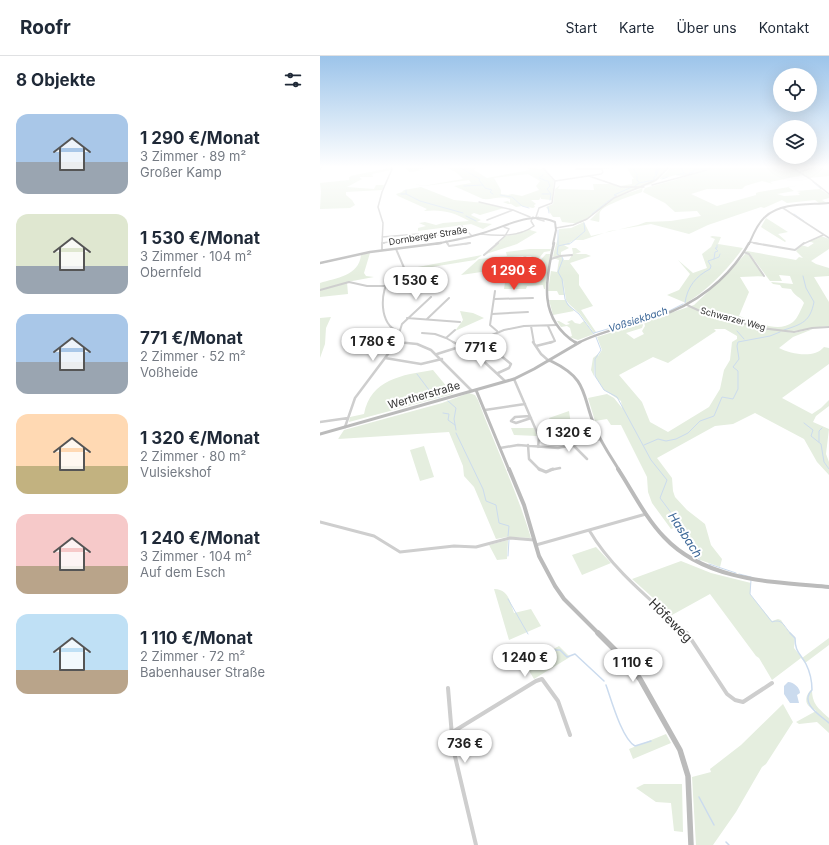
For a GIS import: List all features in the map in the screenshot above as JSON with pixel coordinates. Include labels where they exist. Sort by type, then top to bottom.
[{"type":"main road","name":"Wertherstraße","points":[[320,434],[514,379],[534,371],[577,343],[595,335],[667,313],[687,305],[705,292],[744,252],[763,218],[783,208],[829,203]]},
{"type":"main road","name":"Dornberger Straße","points":[[320,263],[382,250],[472,236],[504,227],[517,220],[537,217]]},
{"type":"main road","points":[[537,217],[546,217],[554,221],[556,228],[556,238],[552,250],[546,292],[552,316],[564,334],[577,343]]},
{"type":"main road","points":[[551,361],[567,369],[579,381],[585,394],[592,420],[600,439],[646,514],[666,538],[687,556],[713,569],[750,578],[829,587]]},
{"type":"main road","points":[[474,390],[485,410],[524,504],[535,543],[546,570],[560,594],[624,659],[640,678],[680,750],[688,776],[691,845]]},
{"type":"street","points":[[380,203],[378,208],[383,222],[382,250]]},
{"type":"street","points":[[481,234],[505,236],[532,228],[534,225],[531,217],[513,210],[482,203]]},
{"type":"street","points":[[544,221],[537,219],[539,208],[552,203]]},
{"type":"street","points":[[556,228],[571,227],[580,224],[590,219],[594,213],[609,203]]},
{"type":"street","points":[[783,208],[829,238]]},
{"type":"street","points":[[487,220],[513,210]]},
{"type":"street","points":[[462,226],[472,236]]},
{"type":"street","points":[[484,254],[505,236],[509,229],[504,227]]},
{"type":"street","points":[[382,243],[466,231]]},
{"type":"street","points":[[382,237],[418,234],[419,238]]},
{"type":"street","points":[[750,242],[795,250],[805,242],[824,235]]},
{"type":"street","points":[[446,241],[449,246],[470,243]]},
{"type":"street","points":[[396,249],[405,270],[393,275],[385,286],[382,298],[385,315],[391,327],[399,331]]},
{"type":"street","points":[[744,252],[750,254],[764,276]]},
{"type":"street","points":[[551,259],[560,256],[572,255]]},
{"type":"street","points":[[320,290],[349,282],[367,286],[385,286]]},
{"type":"street","points":[[495,291],[490,325],[497,332]]},
{"type":"street","points":[[345,427],[355,398],[396,342],[399,331],[407,318],[431,297]]},
{"type":"street","points":[[427,319],[449,298]]},
{"type":"street","points":[[494,299],[532,298]]},
{"type":"street","name":"Schwarzer Weg","points":[[687,305],[702,312],[737,322],[779,331],[794,332],[812,328],[829,327]]},
{"type":"street","points":[[492,314],[528,312]]},
{"type":"street","points":[[407,318],[460,322]]},
{"type":"street","points":[[437,354],[462,347],[481,338],[510,328],[557,325]]},
{"type":"street","points":[[530,326],[530,334],[536,346],[545,358],[551,361]]},
{"type":"street","points":[[536,346],[555,341],[548,326]]},
{"type":"street","points":[[446,338],[455,330]]},
{"type":"street","points":[[422,333],[436,334],[462,347]]},
{"type":"street","points":[[481,338],[511,364],[509,368],[498,373]]},
{"type":"street","points":[[396,342],[424,346],[437,354],[474,390]]},
{"type":"street","points":[[466,345],[505,381]]},
{"type":"street","points":[[385,358],[421,364],[442,359]]},
{"type":"street","points":[[514,379],[540,439],[538,447]]},
{"type":"street","points":[[485,410],[525,404]]},
{"type":"street","points":[[515,417],[531,417],[516,423],[511,421],[515,417]]},
{"type":"street","points":[[320,422],[348,418]]},
{"type":"street","points":[[500,448],[518,444],[554,448],[600,439]]},
{"type":"street","points":[[528,445],[529,458],[541,471],[546,472],[555,468],[560,468]]},
{"type":"street","points":[[573,445],[587,459]]},
{"type":"street","points":[[320,522],[374,536],[400,552],[454,546],[476,547],[510,538],[535,543],[646,514]]},
{"type":"street","name":"Höfeweg","points":[[589,530],[596,542],[628,579],[688,634],[728,694],[734,700],[743,702],[772,683]]},
{"type":"street","points":[[451,733],[536,681],[542,679],[558,701],[570,735]]},
{"type":"street","points":[[448,688],[451,733],[459,777],[476,845]]},
{"type":"green space","points":[[320,203],[354,203],[355,205],[350,208],[320,209]]},
{"type":"green space","points":[[413,203],[482,203],[504,208],[480,215],[474,213],[471,215],[481,220],[477,222],[492,224],[483,229],[471,224],[418,231],[418,228],[426,226],[419,223],[425,222],[436,225],[469,221],[458,215],[447,212],[436,210],[424,211],[427,209]]},
{"type":"green space","points":[[505,203],[536,204],[533,208],[522,206],[516,207]]},
{"type":"green space","points":[[607,203],[588,219],[580,223],[562,222],[560,217],[553,217],[546,207],[553,204]]},
{"type":"green space","points":[[608,203],[613,203],[602,209],[599,222],[590,220],[602,208]]},
{"type":"green space","points":[[665,203],[710,203],[717,206],[728,203],[776,203],[764,208],[761,207],[708,225],[689,234],[651,224],[619,230],[646,222],[671,221],[701,216],[697,211],[675,212]]},
{"type":"green space","points":[[766,218],[788,232],[778,234],[786,241],[785,242],[761,227]]},
{"type":"green space","points":[[584,222],[591,236],[604,233],[583,240],[575,240],[569,243],[570,245],[564,245],[569,248],[561,252],[561,256],[564,260],[569,260],[573,253],[572,248],[576,248],[581,252],[575,254],[586,254],[591,256],[570,263],[579,275],[579,285],[593,306],[581,310],[596,332],[594,333],[580,314],[566,300],[563,280],[564,295],[559,295],[557,291],[548,291],[551,271],[557,272],[559,260],[553,258],[559,229],[571,228]]},
{"type":"green space","points":[[531,229],[530,230],[537,232],[517,244],[486,254],[505,236]]},
{"type":"green space","points":[[821,236],[829,239],[829,249],[811,261],[829,268],[829,276],[814,277],[829,302],[829,326],[794,331],[782,331],[794,333],[813,329],[793,337],[779,348],[790,352],[809,354],[820,351],[824,347],[829,348],[829,364],[782,398],[812,414],[829,400],[829,406],[816,416],[813,422],[829,429],[826,454],[829,462],[829,475],[817,462],[804,439],[755,413],[733,424],[715,426],[657,458],[672,478],[675,497],[687,510],[705,524],[711,545],[722,559],[720,567],[700,560],[681,525],[671,529],[652,503],[648,492],[647,477],[621,425],[611,425],[607,419],[595,421],[588,398],[607,394],[614,398],[622,408],[621,401],[604,390],[595,376],[595,358],[594,376],[591,370],[593,358],[598,354],[598,356],[602,350],[597,337],[642,323],[642,328],[626,333],[634,339],[644,334],[642,331],[645,326],[644,322],[694,305],[729,272],[746,253],[749,254],[764,276],[740,277],[749,292],[739,316],[773,327],[787,325],[793,322],[804,303],[791,289],[782,288],[780,285],[773,284],[771,282],[793,284],[790,276],[779,275],[782,281],[770,281],[750,254],[746,252],[796,260],[799,257],[803,258],[796,251],[801,245],[808,247],[814,243],[808,241]],"holes":[[[714,329],[725,329],[737,336],[737,339],[732,342],[730,360],[724,370],[720,389],[709,407],[668,432],[650,422],[642,402],[619,375],[653,357],[668,363],[716,331]]]},
{"type":"green space","points":[[710,237],[721,237],[718,244],[743,248],[717,279],[686,303],[667,295],[679,290],[690,274],[678,260],[693,273],[707,268],[702,254],[711,247],[715,239]]},
{"type":"green space","points":[[530,249],[551,249],[550,251],[544,252],[536,262],[531,256],[526,256],[530,262],[528,262],[523,256],[512,257],[516,265],[489,269],[484,261],[488,271],[461,275],[479,259],[507,256],[506,252]]},
{"type":"green space","points":[[370,253],[364,273],[366,276],[374,277],[347,282],[348,294],[320,297],[320,283],[351,272],[356,268],[361,255]]},
{"type":"green space","points":[[546,254],[550,254],[545,289],[543,285],[527,286],[526,289],[504,289],[507,269],[536,265]]},
{"type":"green space","points":[[482,255],[475,260],[407,271],[407,269]]},
{"type":"green space","points":[[549,300],[565,300],[574,311],[553,315]]},
{"type":"green space","points":[[460,311],[473,313],[484,318],[455,331],[463,320]]},
{"type":"green space","points":[[331,317],[326,328],[325,344],[320,358],[320,318]]},
{"type":"green space","points":[[572,320],[575,323],[580,324],[584,321],[594,334],[578,340],[569,337],[572,336],[570,328],[567,326],[561,327],[557,321],[566,325],[570,324],[567,322]]},
{"type":"green space","points":[[433,370],[453,394],[349,422],[350,417],[364,414],[373,393],[381,386],[399,377]]},
{"type":"green space","points":[[469,393],[475,395],[478,400],[519,503],[531,538],[507,537],[496,539],[474,487],[464,476],[463,466],[449,432],[338,439],[344,430],[442,403]]},
{"type":"green space","points":[[569,411],[571,424],[558,428],[556,423],[552,424],[549,418]]},
{"type":"green space","points":[[511,428],[534,428],[537,436],[514,435]]},
{"type":"green space","points":[[424,446],[434,477],[420,481],[410,450]]},
{"type":"green space","points":[[508,540],[507,559],[497,560],[489,545]]},
{"type":"green space","points":[[596,547],[611,563],[582,575],[572,555]]},
{"type":"green space","points":[[681,561],[711,573],[751,583],[750,594],[772,621],[778,619],[781,620],[786,628],[795,637],[794,648],[802,658],[829,638],[829,645],[805,663],[801,658],[772,680],[759,658],[710,594],[672,615],[632,579]]},
{"type":"green space","points":[[494,589],[502,591],[508,596],[514,613],[531,609],[541,626],[509,640]]},
{"type":"green space","points":[[559,646],[570,657],[534,679],[525,664]]},
{"type":"green space","points":[[812,689],[814,702],[829,718],[829,733],[817,722],[799,724],[796,722],[816,711],[808,705],[806,700],[807,695]]},
{"type":"green space","points":[[783,704],[793,722],[766,764],[762,767],[736,812],[713,845],[696,845],[692,777],[711,772],[710,769],[741,745]]},
{"type":"green space","points":[[666,734],[671,743],[633,759],[629,749]]},
{"type":"green space","points":[[644,784],[682,784],[683,832],[674,831],[671,803],[656,802],[636,788]]},
{"type":"water","points":[[788,682],[794,684],[799,689],[800,693],[797,695],[799,703],[790,703],[784,694],[784,686]]},
{"type":"waterway","points":[[427,203],[463,213]]},
{"type":"waterway","points":[[518,203],[522,206],[529,208]]},
{"type":"waterway","points":[[592,214],[606,203]]},
{"type":"waterway","points":[[548,207],[549,213]]},
{"type":"waterway","points":[[794,214],[804,221]]},
{"type":"waterway","points":[[466,216],[476,221]]},
{"type":"waterway","points":[[559,255],[557,254],[558,246],[571,243],[585,231],[584,223]]},
{"type":"waterway","points":[[558,230],[558,245]]},
{"type":"waterway","name":"Voßsiekbach","points":[[714,259],[715,252],[718,251],[715,248],[717,248],[717,245]]},
{"type":"waterway","name":"Voßsiekbach","points":[[714,259],[719,257],[720,254]]},
{"type":"waterway","points":[[562,257],[563,259],[558,272],[562,279],[565,299],[568,305],[579,314],[594,334]]},
{"type":"waterway","name":"Voßsiekbach","points":[[685,303],[690,287],[700,275],[710,269],[711,266],[708,261],[714,259]]},
{"type":"waterway","points":[[784,330],[800,324],[807,318],[812,309],[814,302],[806,288],[803,276]]},
{"type":"waterway","name":"Voßsiekbach","points":[[594,333],[669,311],[683,304]]},
{"type":"waterway","points":[[737,331],[744,339]]},
{"type":"waterway","points":[[644,445],[658,439],[666,441],[676,439],[688,433],[700,421],[714,416],[722,397],[733,399],[738,389],[738,371],[733,367],[739,359],[737,346],[738,342],[770,336],[780,332]]},
{"type":"waterway","name":"Hasbach","points":[[596,337],[601,350],[595,359],[595,376],[604,390],[617,397],[651,460],[667,480],[660,498],[681,526],[700,561]]},
{"type":"waterway","points":[[417,374],[432,394],[439,398]]},
{"type":"waterway","points":[[448,401],[456,408],[454,419],[456,430]]},
{"type":"waterway","points":[[443,413],[449,414],[448,420],[455,425]]},
{"type":"waterway","points":[[804,423],[813,430],[811,436],[821,444],[824,462],[829,469]]},
{"type":"waterway","points":[[819,442],[819,431],[822,428]]},
{"type":"waterway","points":[[456,433],[483,489],[486,501],[496,505],[499,523],[509,526],[508,536]]},
{"type":"waterway","points":[[508,556],[509,540]]},
{"type":"waterway","name":"Hasbach","points":[[709,564],[736,573]]},
{"type":"waterway","name":"Hasbach","points":[[739,574],[751,577]]},
{"type":"waterway","name":"Hasbach","points":[[751,580],[750,594],[772,622],[781,622],[791,634]]},
{"type":"waterway","points":[[508,599],[528,634]]},
{"type":"waterway","name":"Hasbach","points":[[791,634],[795,638],[797,649],[810,674],[812,690],[809,695],[809,704],[829,723]]},
{"type":"waterway","points":[[548,650],[560,650],[567,657],[575,654],[604,681]]},
{"type":"waterway","points":[[606,685],[621,727],[630,742],[635,746],[651,741]]},
{"type":"waterway","points":[[699,797],[714,825]]},
{"type":"waterway","points":[[726,842],[729,845]]}]
